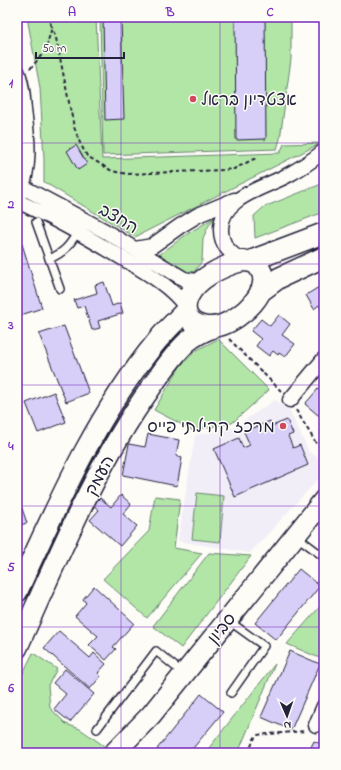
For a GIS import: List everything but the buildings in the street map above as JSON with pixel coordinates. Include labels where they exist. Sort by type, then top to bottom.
[{"type":"main road","points":[[246,261],[256,264],[261,270],[263,283],[256,300],[233,320],[215,327],[205,328],[198,326],[191,321],[186,313],[189,296],[206,278],[221,268],[246,261],[324,233]]},
{"type":"main road","points":[[260,292],[279,278],[324,257]]},
{"type":"main road","name":"העמק","points":[[17,592],[56,506],[90,440],[118,394],[158,340],[186,309]]},
{"type":"main road","name":"העמק","points":[[17,648],[78,516],[111,452],[137,407],[158,377],[187,342],[197,334],[215,327]]},
{"type":"main road","name":"סביון","points":[[114,753],[151,715],[324,500]]},
{"type":"main road","name":"סביון","points":[[129,753],[159,721],[324,517]]},
{"type":"street","points":[[18,72],[23,94],[27,145],[26,170],[18,193]]},
{"type":"street","points":[[17,162],[24,154],[27,145]]},
{"type":"street","points":[[135,248],[152,246],[198,215],[288,176],[309,163],[324,151]]},
{"type":"street","name":"החצב","points":[[18,193],[84,219],[135,248],[184,279],[206,278]]},
{"type":"street","name":"החצב","points":[[18,193],[77,232],[98,243],[159,281],[176,294],[186,309]]},
{"type":"street","points":[[206,278],[217,265],[220,258],[222,217],[227,209],[247,194]]},
{"type":"street","points":[[221,234],[227,249],[233,255],[246,261]]},
{"type":"street","points":[[290,400],[324,359]]},
{"type":"street","points":[[316,724],[324,706]]},
{"type":"lane","points":[[49,259],[58,256],[65,251],[70,245],[84,219]]},
{"type":"lane","points":[[36,222],[60,289]]},
{"type":"lane","points":[[304,542],[324,557]]},
{"type":"lane","points":[[231,693],[264,646],[236,626]]},
{"type":"lane","points":[[97,729],[156,651],[184,674]]},
{"type":"path","points":[[18,72],[32,68],[45,51],[51,31],[50,17]]},
{"type":"path","points":[[51,25],[56,38],[74,127],[87,156],[112,171],[128,174],[234,169],[258,157]]},
{"type":"path","points":[[215,327],[290,400],[316,443],[324,450]]},
{"type":"path","points":[[248,753],[256,735],[315,730],[316,724]]},
{"type":"shaded area","points":[[275,400],[288,407],[309,452],[324,461],[324,473],[250,553],[178,541],[195,435],[233,428]]},
{"type":"green space","points":[[27,17],[96,17],[102,159],[280,153],[284,144],[321,143],[135,237],[44,182],[40,88]]},
{"type":"green space","name":"אצטדיון בראל","points":[[100,17],[291,17],[291,59],[280,139],[277,149],[103,155]]},
{"type":"green space","points":[[324,183],[324,212],[255,238],[254,216],[264,207]]},
{"type":"green space","points":[[214,218],[203,238],[202,261],[195,271],[185,273],[159,255],[187,234]]},
{"type":"green space","points":[[218,339],[269,390],[232,423],[192,430],[154,410],[181,365],[197,350]]},
{"type":"green space","points":[[197,493],[224,496],[220,542],[192,539]]},
{"type":"green space","points":[[155,496],[180,499],[174,548],[202,553],[147,618],[103,579],[149,531]]},
{"type":"green space","points":[[209,553],[251,556],[181,648],[153,626]]},
{"type":"green space","points":[[324,602],[324,660],[287,644]]},
{"type":"green space","points":[[33,653],[57,669],[48,685],[50,708],[66,724],[80,729],[107,748],[98,753],[17,753],[17,685]]},
{"type":"green space","points":[[275,664],[238,753],[205,753]]},
{"type":"place","name":"אצטדיון בראל","points":[[193,99]]},
{"type":"place","name":"מרכז קהילתי פייס","points":[[283,426]]}]
